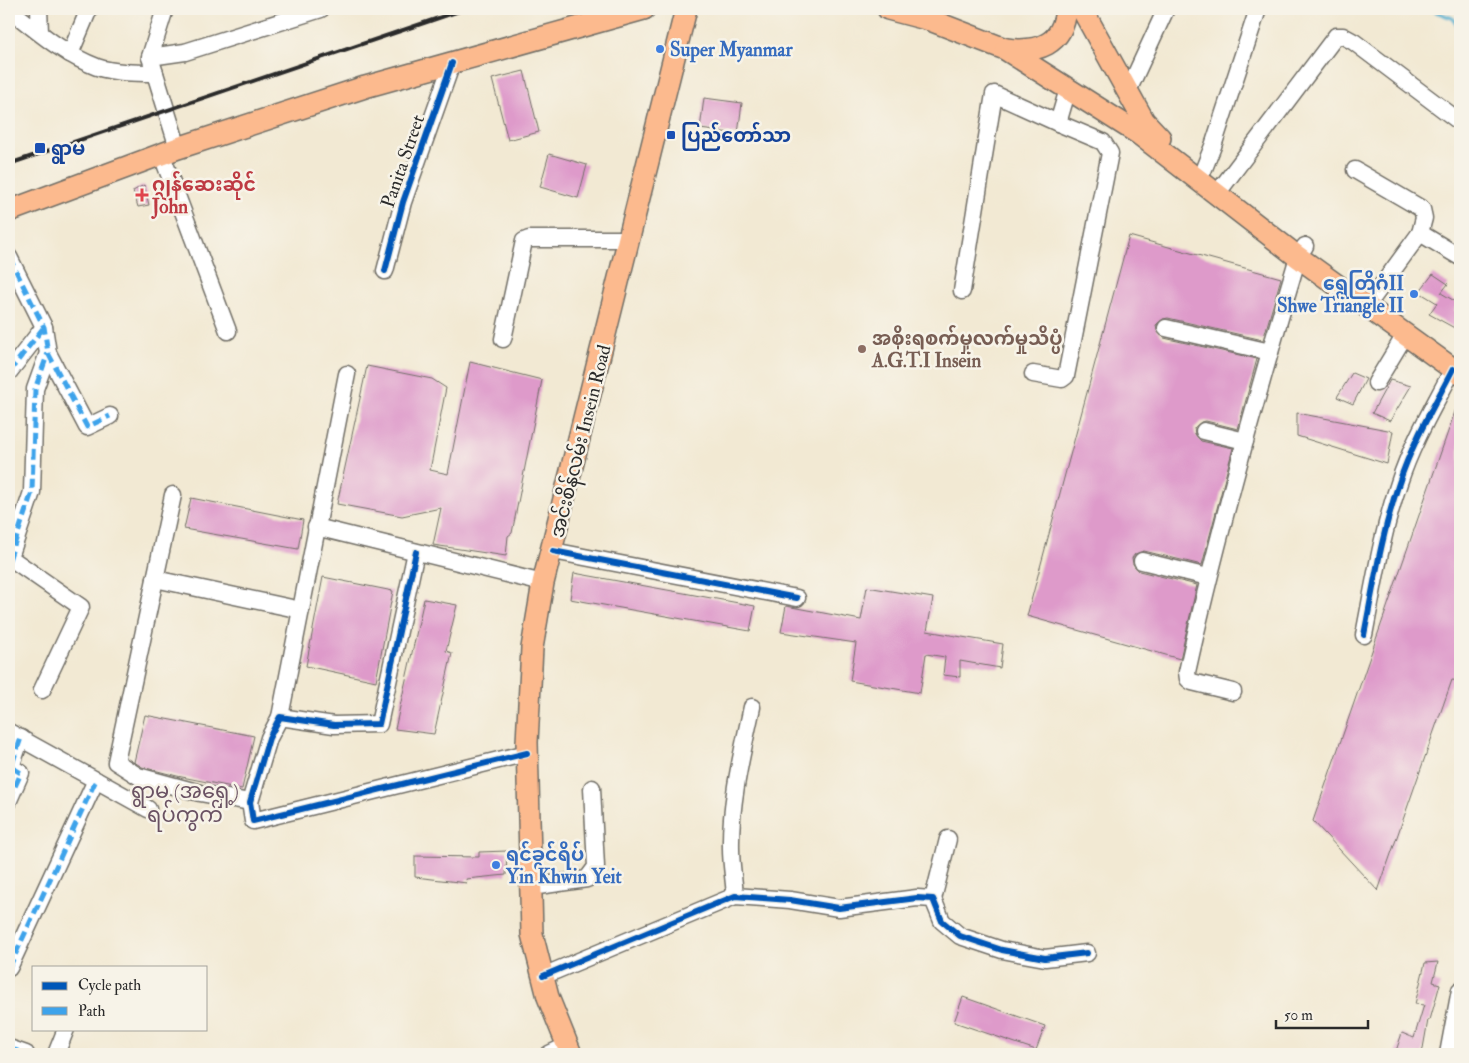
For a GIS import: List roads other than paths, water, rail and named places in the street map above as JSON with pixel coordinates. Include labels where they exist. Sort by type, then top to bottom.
[{"type":"main road","points":[[9,211],[170,151],[365,87],[644,9]]},
{"type":"main road","name":"အင်းစိန်လမ်း Insein Road","points":[[563,1051],[532,934],[527,753],[532,648],[543,583],[553,551],[686,9]]},
{"type":"main road","points":[[888,9],[930,20],[1005,49],[1068,89],[1147,134],[1301,252],[1458,368]]},
{"type":"main road","points":[[1005,49],[1039,49],[1049,43],[1065,23],[1066,9]]},
{"type":"main road","points":[[1066,9],[1147,134]]},
{"type":"main road","points":[[1082,9],[1144,121],[1147,134]]},
{"type":"main road","points":[[1370,302],[1405,335],[1458,368]]},
{"type":"street","points":[[9,9],[70,54],[98,67],[125,72],[155,73]]},
{"type":"street","points":[[39,9],[40,32]]},
{"type":"street","points":[[70,54],[90,9]]},
{"type":"street","points":[[164,9],[150,57],[155,73],[170,151],[228,331]]},
{"type":"street","points":[[150,57],[185,52],[321,9]]},
{"type":"street","points":[[1128,91],[1166,9]]},
{"type":"street","points":[[1200,175],[1258,9]]},
{"type":"street","points":[[1219,190],[1336,36],[1343,36],[1354,42],[1460,122]]},
{"type":"street","name":"Panita Street","points":[[385,271],[402,202],[452,63]]},
{"type":"street","points":[[1058,123],[1068,89]]},
{"type":"street","points":[[962,291],[994,94],[1103,142],[1110,153],[1066,376],[1062,380],[1033,374]]},
{"type":"street","points":[[1355,170],[1422,209],[1424,218],[1420,233],[1370,302]]},
{"type":"street","points":[[1420,233],[1460,257]]},
{"type":"street","points":[[503,339],[521,246],[524,241],[529,239],[630,239]]},
{"type":"street","points":[[1233,692],[1192,682],[1188,679],[1187,672],[1208,577],[1270,352],[1301,252]]},
{"type":"street","points":[[9,257],[44,327],[48,353],[87,427],[110,416]]},
{"type":"street","points":[[9,372],[44,327]]},
{"type":"street","points":[[1166,328],[1270,352]]},
{"type":"street","points":[[1376,383],[1405,335]]},
{"type":"street","points":[[42,690],[81,607],[9,558],[32,492],[35,389],[48,353]]},
{"type":"street","points":[[1364,635],[1386,523],[1399,482],[1412,449],[1458,368]]},
{"type":"street","points":[[347,374],[280,717],[269,738],[250,802],[252,821],[527,753]]},
{"type":"street","points":[[1204,431],[1245,441]]},
{"type":"street","points":[[173,495],[116,762],[138,776],[200,793],[250,802]]},
{"type":"street","points":[[316,527],[543,583]]},
{"type":"street","points":[[553,551],[798,598]]},
{"type":"street","points":[[280,717],[334,725],[379,724],[416,552]]},
{"type":"street","points":[[1142,561],[1208,577]]},
{"type":"street","points":[[155,579],[300,610]]},
{"type":"street","points":[[735,896],[731,849],[732,820],[736,779],[752,707]]},
{"type":"street","points":[[9,800],[21,773],[11,767],[15,735],[148,809]]},
{"type":"street","points":[[9,968],[96,780]]},
{"type":"street","points":[[531,887],[587,879],[596,867],[592,788]]},
{"type":"street","points":[[948,839],[932,899],[942,921],[960,936],[993,947],[1045,958],[1088,953]]},
{"type":"street","points":[[543,976],[735,896],[790,900],[838,908],[917,898],[932,899]]},
{"type":"street","points":[[1448,1054],[1460,990]]},
{"type":"street","points":[[56,1054],[66,1030]]},
{"type":"street","points":[[9,1048],[26,1054]]},
{"type":"waterway","points":[[1429,9],[1452,18],[1460,29]]},
{"type":"railway","points":[[9,164],[465,9]]},
{"type":"place","name":"Super Myanmar","points":[[660,49]]},
{"type":"place","name":"ပြည်တော်သာ","points":[[671,135]]},
{"type":"place","name":"ရွာမ","points":[[40,148]]},
{"type":"place","name":"ဂျွန်ဆေးဆိုင် John","points":[[142,195]]},
{"type":"place","name":"ရွှေတြိဂံII Shwe Triangle II","points":[[1414,294]]},
{"type":"place","name":"အစိုးရစက်မှုလက်မှုသိပ္ပံ A.G.T.I Insein","points":[[862,349]]},
{"type":"place","name":"ရင်ခွင်ရိပ် Yin Khwin Yeit","points":[[496,865]]},
{"type":"district","name":"ရွာမ (အရှေ့) ရပ်ကွက်","points":[[185,803]]}]
